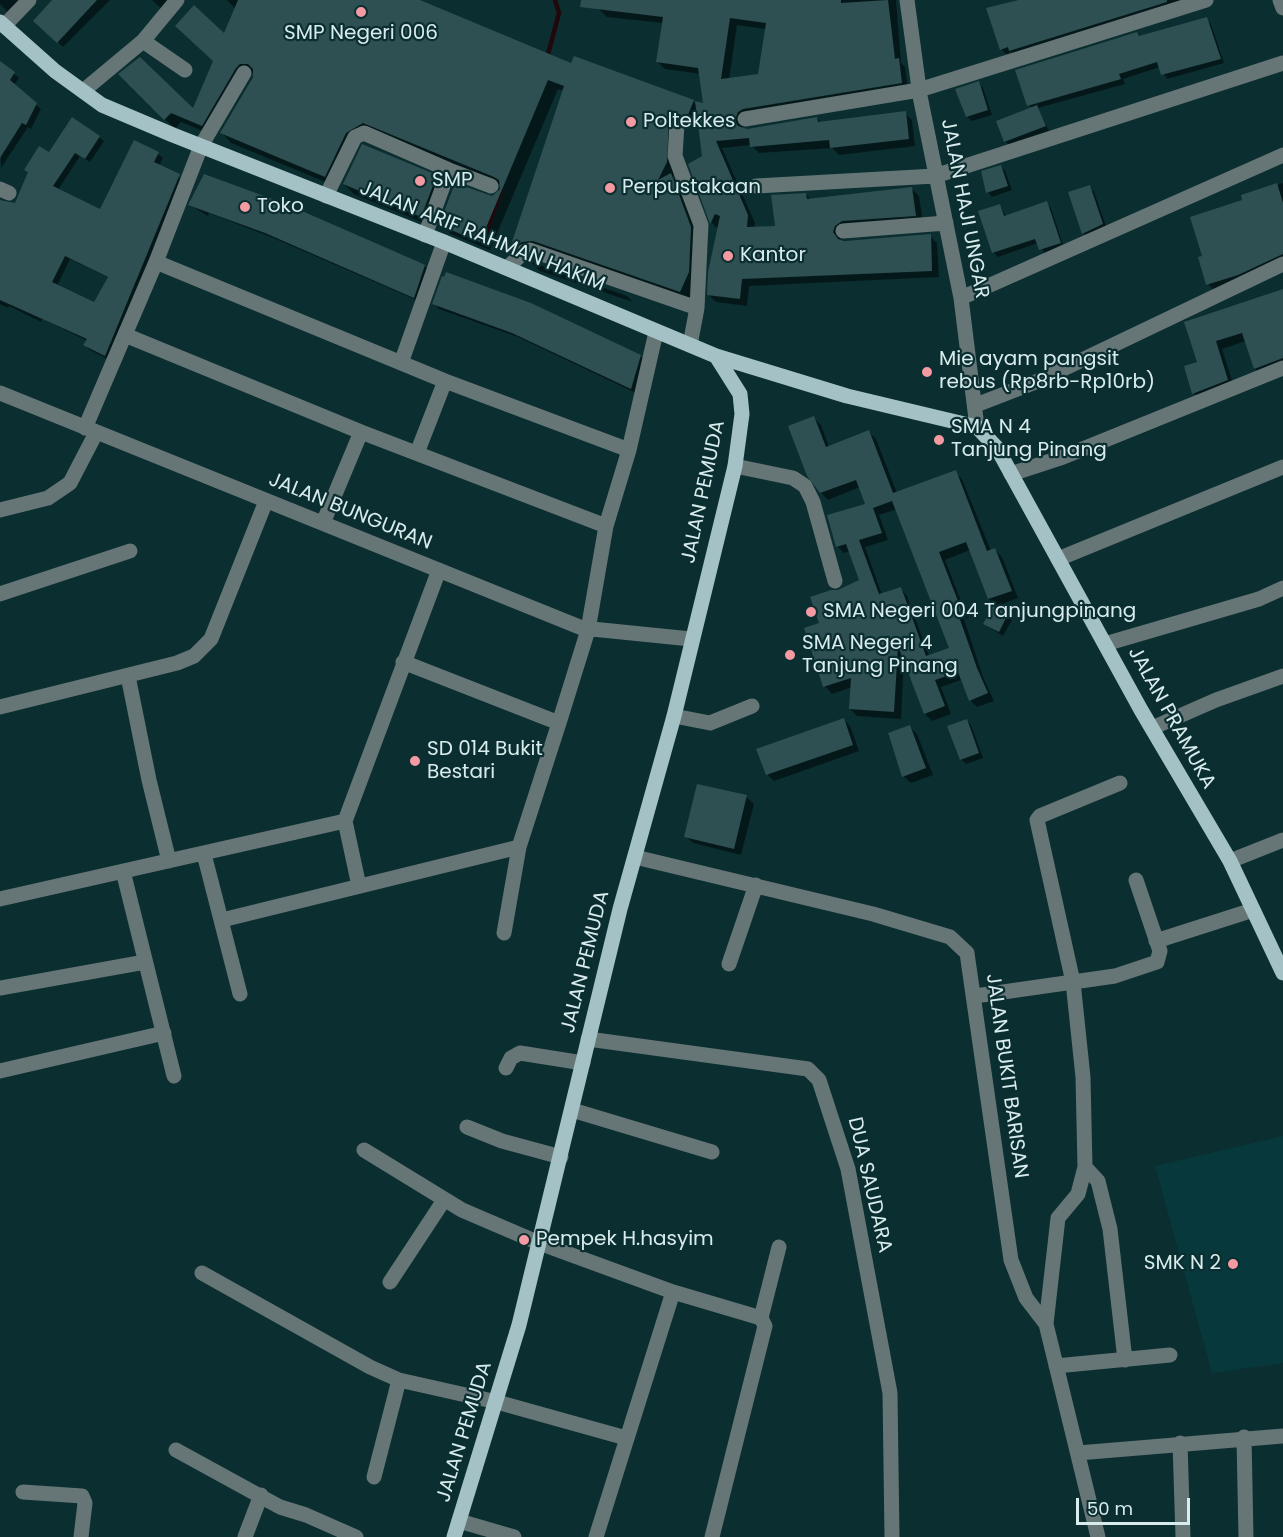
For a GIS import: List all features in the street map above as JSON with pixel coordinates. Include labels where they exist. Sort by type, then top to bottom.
[{"type":"main road","name":"JALAN ARIF RAHMAN HAKIM","points":[[2,24],[55,71],[102,105],[201,146],[444,242],[716,356],[847,396],[977,427]]},
{"type":"main road","points":[[716,356],[740,394],[760,369]]},
{"type":"main road","name":"JALAN PEMUDA","points":[[454,1537],[497,1402],[561,1157],[588,1039],[674,716],[735,466],[742,414],[740,394]]},
{"type":"main road","name":"JALAN PRAMUKA","points":[[977,427],[997,448],[1152,728],[1230,861],[1283,973]]},
{"type":"street","points":[[2,24],[29,0]]},
{"type":"street","points":[[83,91],[143,41],[177,0]]},
{"type":"street","name":"JALAN HAJI UNGAR","points":[[907,0],[919,90],[961,298],[977,427]]},
{"type":"street","points":[[746,119],[919,90],[1206,0]]},
{"type":"street","points":[[1280,0],[1283,8]]},
{"type":"street","points":[[143,41],[185,69]]},
{"type":"street","points":[[756,186],[935,176],[1283,63]]},
{"type":"street","points":[[0,510],[48,498],[70,483],[125,336],[201,146],[244,73]]},
{"type":"street","points":[[677,124],[675,156],[701,225],[697,309],[690,345]]},
{"type":"street","points":[[326,196],[355,137],[360,133],[491,186]]},
{"type":"street","points":[[961,298],[1283,155]]},
{"type":"street","points":[[424,235],[449,170]]},
{"type":"street","points":[[843,231],[946,223]]},
{"type":"street","points":[[401,363],[444,242]]},
{"type":"street","points":[[507,268],[525,251],[530,250],[697,309]]},
{"type":"street","points":[[156,262],[445,381],[629,450]]},
{"type":"street","points":[[976,405],[1038,381],[1283,264]]},
{"type":"street","points":[[504,933],[519,847],[588,630],[606,526],[629,450],[656,332]]},
{"type":"street","points":[[125,336],[361,432],[606,526]]},
{"type":"street","points":[[1011,474],[1063,457],[1283,368]]},
{"type":"street","points":[[417,453],[445,381]]},
{"type":"street","name":"JALAN BUNGURAN","points":[[5,399],[90,430],[588,630],[691,639]]},
{"type":"street","points":[[323,523],[361,432]]},
{"type":"street","points":[[735,466],[793,478],[805,486],[813,502],[835,581]]},
{"type":"street","points":[[1058,559],[1283,467]]},
{"type":"street","points":[[0,707],[128,676],[194,656],[211,639],[267,501]]},
{"type":"street","points":[[0,594],[129,552]]},
{"type":"street","points":[[359,886],[345,821],[439,570]]},
{"type":"street","points":[[1105,644],[1259,599],[1283,588]]},
{"type":"street","points":[[403,662],[559,723]]},
{"type":"street","points":[[128,676],[149,780],[169,861]]},
{"type":"street","points":[[1152,728],[1216,700],[1283,676]]},
{"type":"street","points":[[674,716],[710,723],[752,706]]},
{"type":"street","points":[[1046,1324],[1058,1218],[1078,1194],[1085,1167],[1083,1077],[1073,982],[1037,820],[1040,816],[1120,783]]},
{"type":"street","points":[[0,899],[345,821]]},
{"type":"street","points":[[1230,861],[1283,840]]},
{"type":"street","points":[[222,920],[519,847]]},
{"type":"street","points":[[204,854],[240,994]]},
{"type":"street","name":"JALAN BUKIT BARISAN","points":[[635,857],[873,914],[950,937],[967,954],[975,996],[991,1131],[1011,1260],[1026,1298],[1046,1324],[1098,1537]]},
{"type":"street","points":[[123,871],[174,1076]]},
{"type":"street","points":[[975,996],[1115,976],[1157,962],[1160,951],[1136,880]]},
{"type":"street","points":[[729,964],[756,885]]},
{"type":"street","points":[[1156,941],[1253,910]]},
{"type":"street","points":[[0,988],[145,962]]},
{"type":"street","points":[[0,1071],[164,1033]]},
{"type":"street","name":"DUA SAUDARA","points":[[588,1039],[808,1070],[819,1080],[848,1169],[890,1393],[892,1537]]},
{"type":"street","points":[[506,1068],[511,1058],[520,1053],[583,1063]]},
{"type":"street","points":[[572,1110],[712,1152]]},
{"type":"street","points":[[467,1127],[502,1141],[561,1157]]},
{"type":"street","points":[[364,1150],[429,1188],[444,1200],[539,1243],[674,1292],[761,1318]]},
{"type":"street","points":[[1085,1167],[1098,1181],[1110,1229],[1125,1360]]},
{"type":"street","points":[[390,1282],[444,1200]]},
{"type":"street","points":[[712,1537],[765,1326],[761,1318],[779,1247]]},
{"type":"street","points":[[202,1273],[370,1367],[399,1380],[497,1402],[626,1438]]},
{"type":"street","points":[[596,1537],[674,1292]]},
{"type":"street","points":[[1056,1366],[1170,1355]]},
{"type":"street","points":[[374,1477],[399,1380]]},
{"type":"street","points":[[1078,1453],[1244,1437],[1283,1436]]},
{"type":"street","points":[[1244,1437],[1246,1537]]},
{"type":"street","points":[[1180,1443],[1183,1537]]},
{"type":"street","points":[[176,1450],[280,1507],[306,1515],[356,1537]]},
{"type":"street","points":[[23,1492],[82,1496],[85,1503],[81,1537]]},
{"type":"street","points":[[244,1537],[261,1495]]},
{"type":"street","points":[[459,1521],[514,1537]]},
{"type":"shaded area","name":"SMK N 2","points":[[1283,1136],[1283,1363],[1212,1373],[1155,1166]]},
{"type":"building","points":[[52,0],[97,0],[57,43],[33,21]]},
{"type":"building","name":"SMP","points":[[238,0],[420,0],[571,63],[574,56],[694,100],[686,120],[677,114],[669,119],[667,162],[658,180],[671,173],[691,227],[689,272],[680,292],[533,241],[522,242],[508,254],[564,86],[548,80],[480,242],[439,225],[455,183],[492,196],[500,189],[499,180],[494,177],[363,123],[346,133],[325,177],[220,133],[253,77],[253,69],[248,64],[240,64],[236,68],[202,126],[171,113],[164,120],[118,74],[140,57],[193,108],[213,61],[175,26],[194,5],[224,33]]},
{"type":"building","points":[[581,0],[841,0],[841,3],[888,0],[895,59],[899,58],[902,83],[743,109],[738,112],[735,120],[738,126],[747,129],[817,117],[818,122],[906,111],[909,139],[830,148],[829,140],[750,147],[749,138],[716,141],[748,215],[747,227],[775,226],[771,195],[806,193],[807,199],[912,187],[916,216],[842,221],[835,226],[833,232],[838,239],[844,241],[931,234],[932,271],[742,279],[740,299],[707,295],[708,272],[720,216],[715,214],[710,224],[688,164],[702,156],[695,101],[703,103],[698,68],[656,62],[663,17],[580,7]],"holes":[[[730,18],[766,23],[758,74],[721,79]]]},
{"type":"building","points":[[1018,0],[1167,0],[1167,2],[1009,51],[1008,47],[1000,50],[986,8]]},
{"type":"building","points":[[1207,17],[1221,59],[1161,75],[1157,62],[1119,74],[1121,79],[1027,106],[1015,70],[1137,32],[1139,36]]},
{"type":"building","points":[[0,61],[15,72],[10,80],[37,103],[26,125],[22,123],[0,158]]},
{"type":"building","points":[[979,81],[988,110],[966,117],[955,89]]},
{"type":"building","points":[[1037,105],[1046,126],[1004,142],[996,121]]},
{"type":"building","points":[[72,117],[100,136],[85,159],[75,153],[53,186],[100,209],[134,140],[159,152],[154,162],[180,174],[105,356],[83,345],[87,339],[0,300],[0,200],[15,203],[28,172],[24,170],[39,146],[49,152]],"holes":[[[65,256],[108,277],[94,302],[52,282]]]},
{"type":"building","points":[[362,144],[437,175],[421,217],[343,184]]},
{"type":"building","points":[[1001,165],[1008,186],[986,193],[981,171]]},
{"type":"building","points":[[204,174],[286,204],[425,265],[414,298],[265,233],[188,205]]},
{"type":"building","points":[[1277,183],[1283,203],[1283,254],[1238,275],[1206,285],[1198,257],[1202,256],[1190,217],[1242,200],[1241,195]]},
{"type":"building","points":[[1090,185],[1103,224],[1082,234],[1068,192]]},
{"type":"building","points":[[1047,201],[1061,243],[1039,250],[1035,239],[992,253],[978,211],[1000,204],[1004,216]]},
{"type":"building","points":[[446,272],[531,303],[641,355],[631,389],[512,333],[432,304],[442,276],[444,277]]},
{"type":"building","points":[[1283,289],[1283,358],[1254,369],[1242,333],[1216,341],[1228,380],[1192,394],[1184,366],[1197,362],[1184,322]]},
{"type":"building","points":[[814,416],[826,447],[869,430],[893,493],[956,470],[987,551],[995,548],[1012,591],[988,599],[966,542],[939,552],[963,614],[957,611],[988,693],[969,701],[958,672],[935,680],[945,706],[924,714],[898,646],[894,712],[849,709],[851,678],[823,687],[804,628],[819,623],[810,597],[838,590],[859,580],[846,544],[836,547],[827,515],[865,504],[856,480],[820,493],[807,476],[788,426]],"holes":[[[892,501],[949,648],[926,656],[901,587],[879,594],[859,540],[882,533],[873,508]]]},
{"type":"building","points":[[993,606],[1008,614],[999,632],[983,624]]},
{"type":"building","points":[[844,718],[853,745],[766,775],[756,749]]},
{"type":"building","points":[[967,719],[979,753],[960,760],[947,726]]},
{"type":"building","points":[[910,725],[926,768],[902,777],[888,733]]},
{"type":"building","points":[[697,784],[747,795],[734,849],[684,837]]},
{"type":"waterway","points":[[547,58],[559,13],[555,0]]},
{"type":"waterway","points":[[486,233],[501,190]]},
{"type":"place","name":"SMP Negeri 006","points":[[361,12]]},
{"type":"place","name":"Poltekkes","points":[[631,122]]},
{"type":"place","name":"SMP","points":[[420,181]]},
{"type":"place","name":"Perpustakaan","points":[[610,188]]},
{"type":"place","name":"Toko","points":[[245,207]]},
{"type":"place","name":"Kantor","points":[[728,256]]},
{"type":"place","name":"Mie ayam pangsit rebus (Rp8rb-Rp10rb)","points":[[927,372]]},
{"type":"place","name":"SMA N 4 Tanjung Pinang","points":[[939,440]]},
{"type":"place","name":"SMA Negeri 004 Tanjungpinang","points":[[811,612]]},
{"type":"place","name":"SMA Negeri 4 Tanjung Pinang","points":[[790,655]]},
{"type":"place","name":"SD 014 Bukit Bestari","points":[[415,761]]},
{"type":"place","name":"Pempek H.hasyim","points":[[524,1240]]},
{"type":"place","name":"SMK N 2","points":[[1233,1264]]}]
